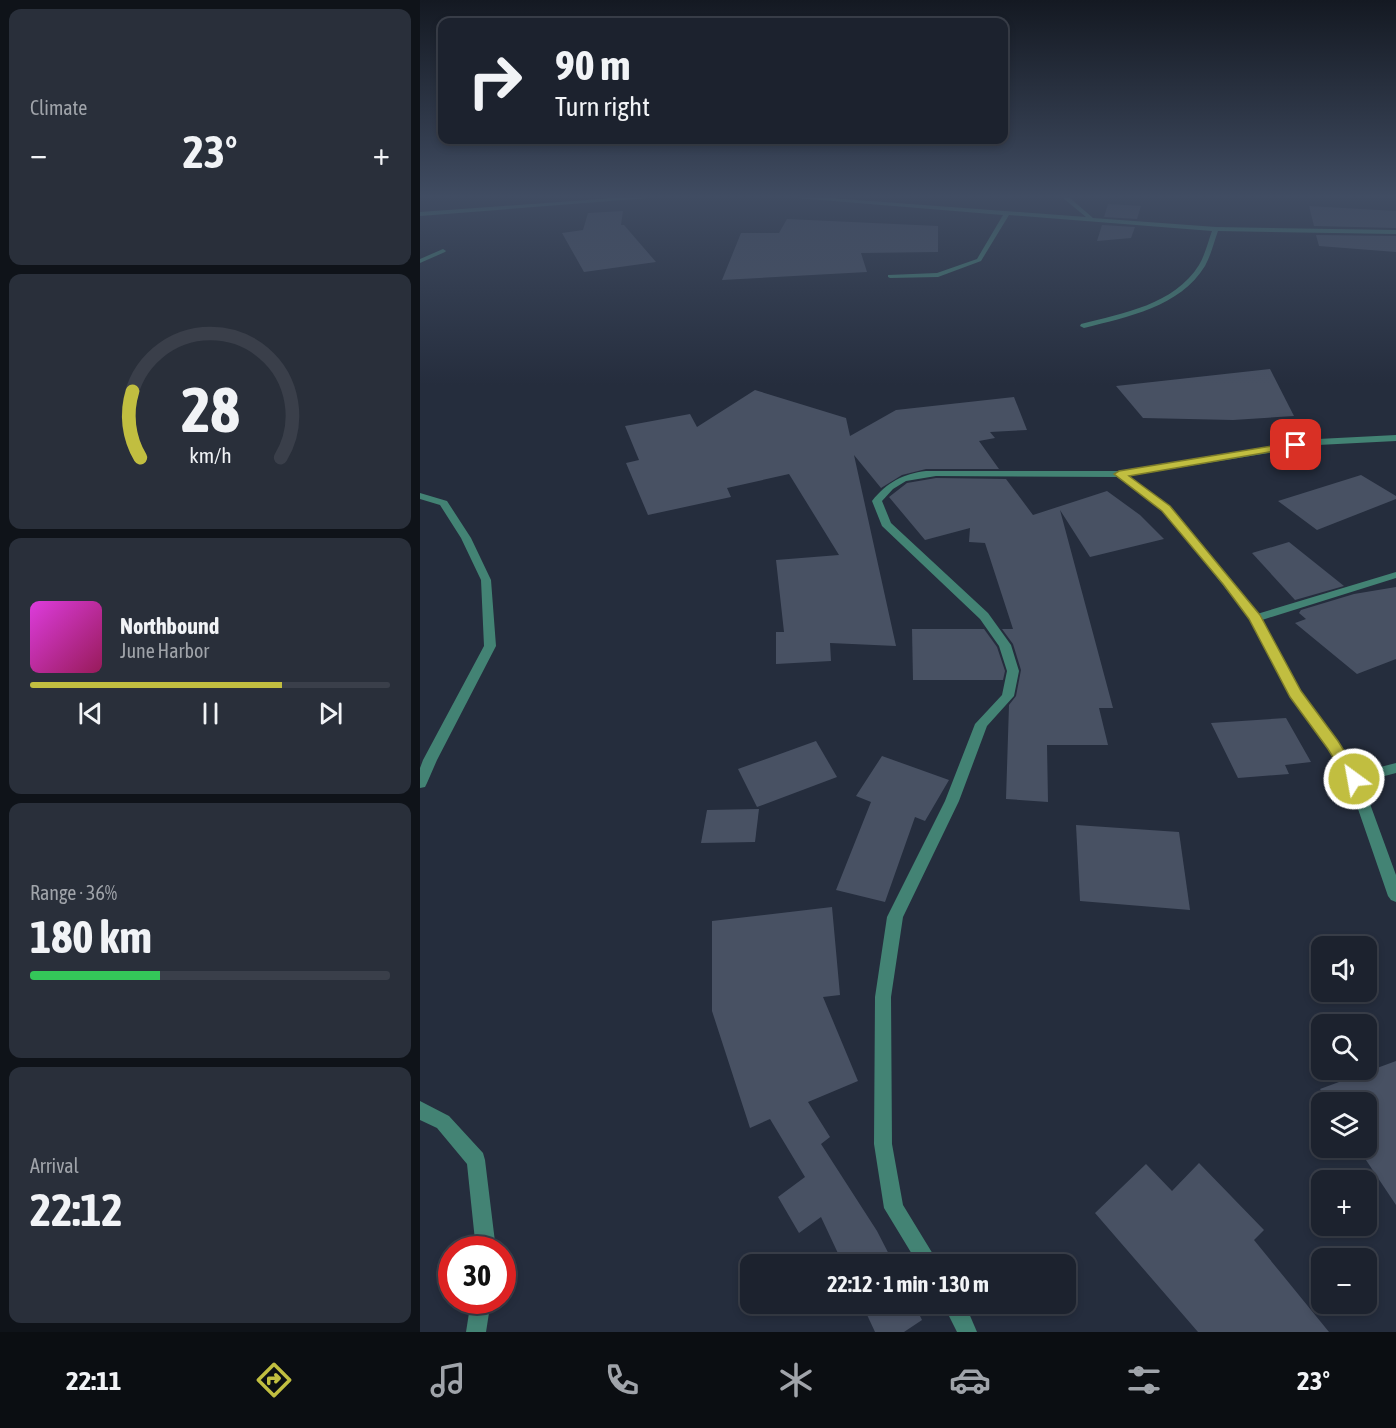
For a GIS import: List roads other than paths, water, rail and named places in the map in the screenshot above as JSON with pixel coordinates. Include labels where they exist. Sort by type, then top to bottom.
[{"type":"street","points":[[890,276],[938,274],[979,260]]},
{"type":"street","points":[[1084,326],[1162,303],[1184,289],[1204,260]]},
{"type":"street","points":[[923,1254],[894,1208],[883,1144],[883,997],[895,917],[952,801],[981,724],[1008,696],[1013,671],[1005,645],[984,615],[886,524],[877,501],[888,486],[912,475],[936,473],[1119,474],[1318,442],[1396,438]]},
{"type":"street","points":[[1119,474],[1166,508],[1255,618],[1295,693],[1333,745],[1354,779],[1396,896]]},
{"type":"street","points":[[420,496],[444,503],[466,538],[486,580],[490,646],[420,783]]},
{"type":"street","points":[[1255,618],[1396,575]]},
{"type":"street","points":[[1354,779],[1396,768]]},
{"type":"street","points":[[420,1110],[442,1122],[476,1160],[484,1236]]},
{"type":"street","points":[[476,1332],[479,1314]]},
{"type":"street","points":[[959,1314],[967,1332]]}]
